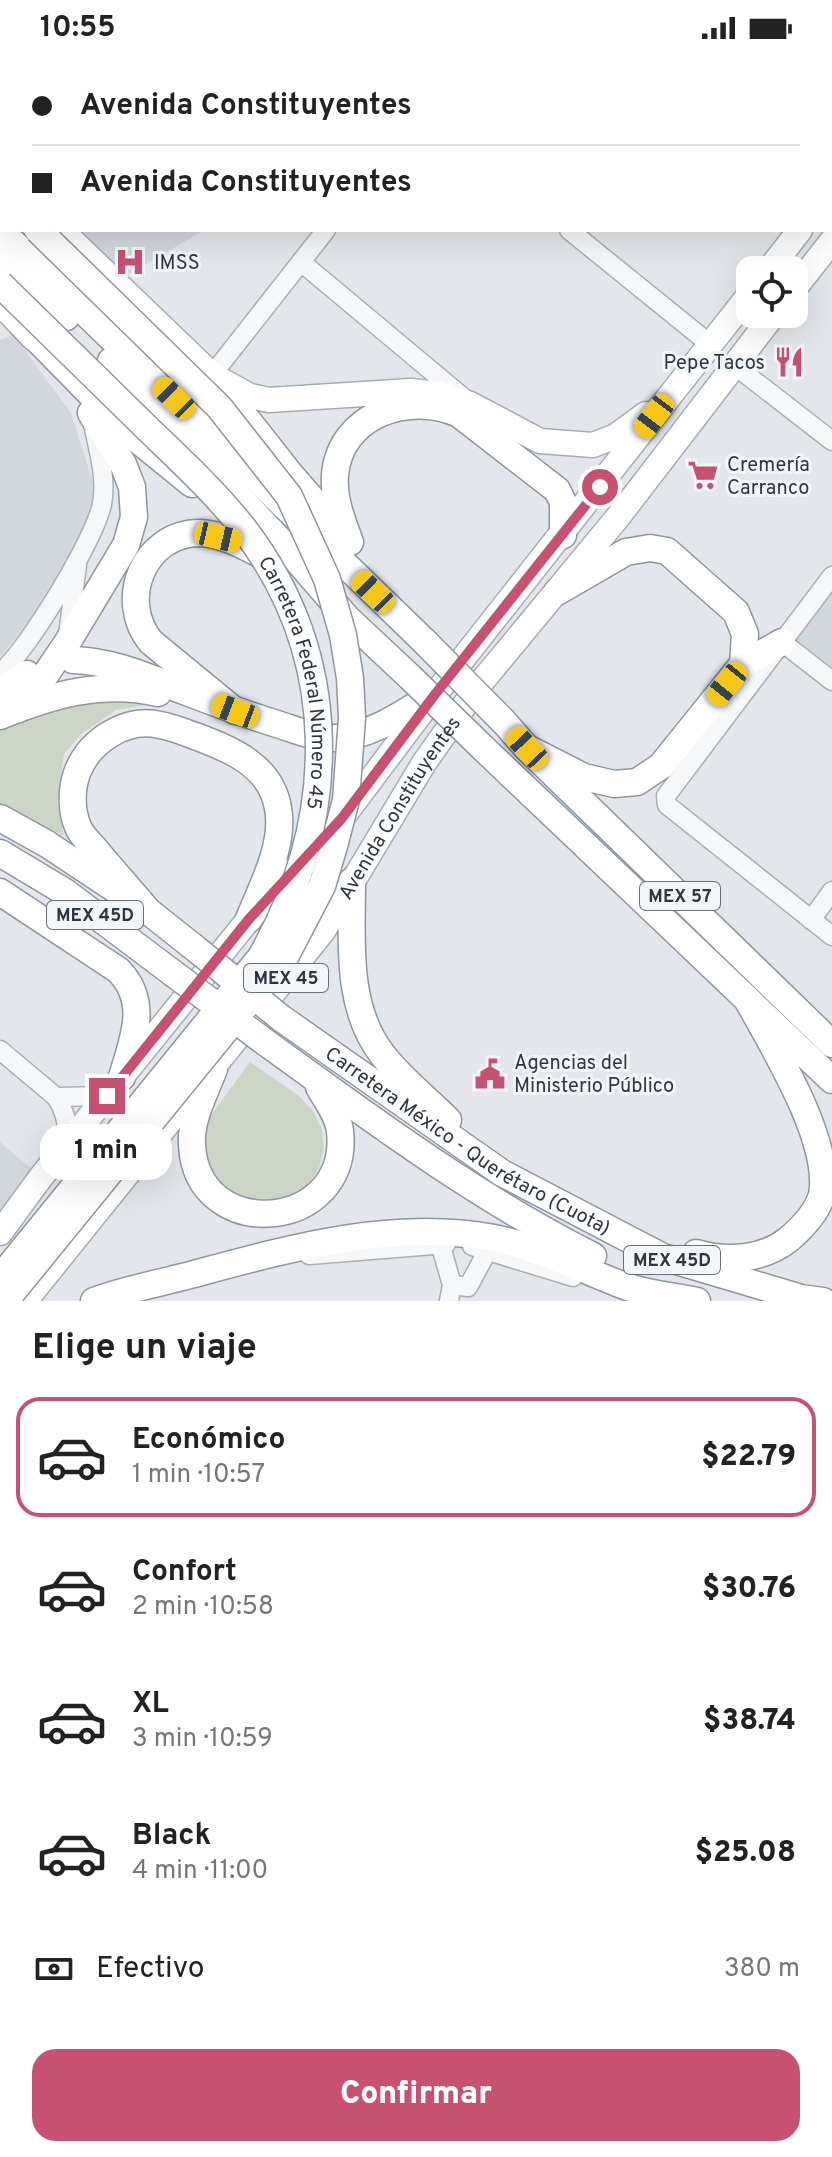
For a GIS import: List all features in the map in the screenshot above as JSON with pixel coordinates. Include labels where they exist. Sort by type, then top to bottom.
[{"type":"highway","name":"MEX 57","points":[[2,232],[418,634],[527,748],[832,1044]]},
{"type":"highway","name":"Carretera Federal Número 45","points":[[5,1301],[285,957],[322,886],[334,846],[346,800],[352,718],[343,635],[327,579],[289,496],[219,407],[40,232]]},
{"type":"highway","name":"MEX 57","points":[[0,258],[93,341],[285,546],[347,618],[832,1080]]},
{"type":"highway","name":"Carretera Federal Número 45","points":[[0,284],[174,454],[244,529],[276,580],[296,622],[311,673],[319,726],[319,783],[310,832],[297,882],[283,918],[261,957],[0,1278]]},
{"type":"highway","points":[[22,324],[128,432],[185,480],[285,546]]},
{"type":"highway","points":[[212,375],[350,542],[418,634]]},
{"type":"highway","points":[[350,542],[334,485],[342,447],[367,419],[411,405],[436,406],[459,414],[557,490],[563,502],[563,535]]},
{"type":"highway","points":[[6,705],[42,680],[70,652],[126,545],[134,517],[132,487],[123,464],[91,413]]},
{"type":"highway","points":[[235,711],[151,642],[137,620],[135,598],[139,576],[159,549],[179,538],[201,533],[234,541],[268,559],[347,618]]},
{"type":"highway","points":[[557,592],[626,552],[650,548],[667,551],[736,612],[745,634],[743,664]]},
{"type":"highway","points":[[527,748],[584,777],[614,784],[637,782],[661,766],[743,664],[782,642]]},
{"type":"highway","points":[[70,652],[119,666],[235,711],[315,736],[336,738],[358,734],[381,725],[436,693]]},
{"type":"highway","points":[[6,705],[27,674]]},
{"type":"highway","points":[[6,705],[111,687],[140,689],[235,711]]},
{"type":"highway","points":[[148,911],[79,830],[72,794],[78,770],[92,749],[111,733],[146,723],[159,724],[216,744],[254,765],[269,784],[278,806],[279,830],[271,862],[249,919]]},
{"type":"highway","name":"MEX 45D","points":[[0,818],[47,844],[148,911]]},
{"type":"highway","name":"MEX 45D","points":[[0,853],[65,892],[313,1077]]},
{"type":"highway","points":[[352,881],[354,979],[368,1033],[383,1056],[502,1173]]},
{"type":"highway","points":[[0,892],[118,970],[132,986],[138,1011],[137,1027],[114,1086]]},
{"type":"highway","name":"Carretera México - Querétaro (Cuota)","points":[[148,911],[281,1018],[502,1173],[663,1257],[801,1298],[823,1301]]},
{"type":"highway","points":[[532,1190],[653,1241],[713,1258],[747,1258],[779,1247],[803,1228],[822,1196],[825,1164],[816,1125],[747,999]]},
{"type":"highway","points":[[214,1069],[192,1134],[196,1168],[208,1188],[225,1204],[259,1215],[283,1213],[305,1204],[323,1188],[335,1167],[340,1130],[336,1115],[313,1077]]},
{"type":"highway","name":"Carretera México - Querétaro (Cuota)","points":[[313,1077],[509,1212],[626,1272],[697,1301]]},
{"type":"highway","points":[[94,1301],[270,1254],[375,1234],[458,1233],[530,1247],[629,1287],[697,1301]]},
{"type":"main road","points":[[63,232],[212,375],[250,396],[269,400],[411,391],[438,394],[470,404],[540,441],[593,445],[616,436],[673,392]]},
{"type":"main road","points":[[780,256],[798,232]]},
{"type":"main road","points":[[808,271],[832,241]]},
{"type":"main road","points":[[0,303],[22,324],[91,413]]},
{"type":"main road","name":"Avenida Constituyentes","points":[[0,1233],[249,919],[342,818],[436,693],[736,312]]},
{"type":"main road","name":"Avenida Constituyentes","points":[[25,1301],[323,931],[433,750],[479,685],[557,592],[763,328]]},
{"type":"street","points":[[212,375],[324,232]]},
{"type":"street","points":[[571,232],[711,345]]},
{"type":"street","points":[[301,262],[470,404]]},
{"type":"street","points":[[734,365],[832,441]]},
{"type":"street","points":[[0,673],[24,648],[78,558],[101,507],[104,487],[91,413]]},
{"type":"street","points":[[70,652],[78,558]]},
{"type":"street","points":[[832,576],[666,796],[667,805],[832,936]]},
{"type":"street","points":[[782,642],[832,681]]},
{"type":"street","points":[[811,920],[832,891]]},
{"type":"street","points":[[0,1050],[56,1097],[67,1121],[67,1145]]},
{"type":"street","points":[[56,1097],[114,1086]]},
{"type":"street","points":[[440,1243],[458,1294]]},
{"type":"street","points":[[270,1254],[324,1255],[440,1243],[488,1250],[583,1280],[629,1287]]},
{"type":"street","points":[[458,1294],[488,1250]]},
{"type":"shaded area","name":"IMSS","points":[[78,232],[202,232],[125,276]]},
{"type":"shaded area","points":[[13,334],[71,413],[95,489],[90,515],[47,597],[0,658],[0,340]]},
{"type":"shaded area","points":[[832,590],[832,675],[791,644]]},
{"type":"shaded area","points":[[0,1142],[41,1177],[0,1233]]},
{"type":"green space","points":[[86,697],[157,703],[116,710],[81,734],[64,754],[57,804],[64,836],[0,804],[0,727]]},
{"type":"green space","points":[[250,1062],[299,1096],[313,1111],[322,1130],[324,1149],[319,1168],[309,1184],[295,1197],[277,1204],[240,1201],[211,1176],[203,1138],[209,1118]]},
{"type":"place","name":"IMSS","points":[[130,262]]},
{"type":"place","name":"Pepe Tacos","points":[[789,362]]},
{"type":"place","name":"Cremería Carranco","points":[[703,475]]},
{"type":"place","name":"Agencias del Ministerio Público","points":[[490,1074]]},
{"type":"route","points":[[107,1096],[249,919],[342,818],[436,693],[600,487]]}]
